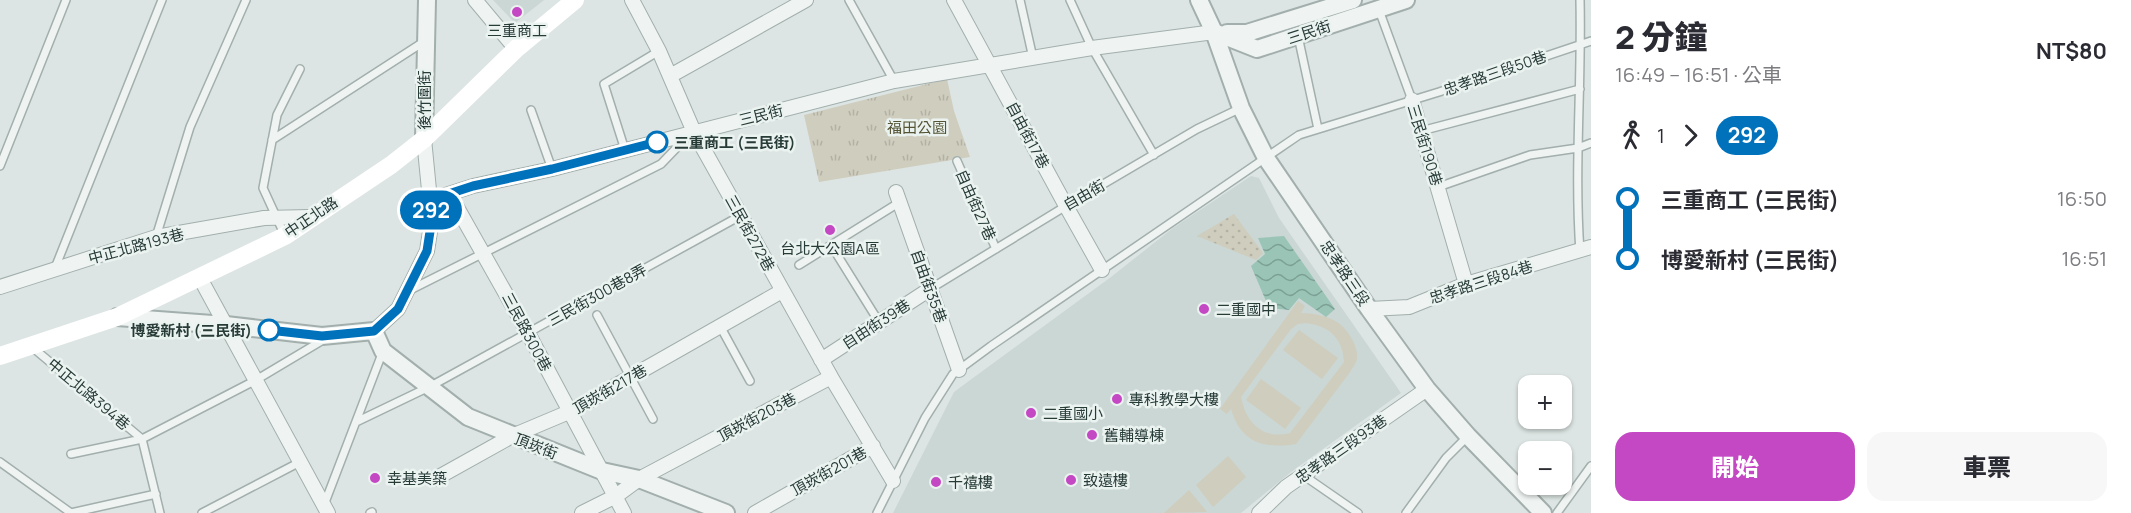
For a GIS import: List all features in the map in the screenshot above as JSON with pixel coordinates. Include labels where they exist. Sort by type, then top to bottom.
[{"type":"main road","name":"中正北路","points":[[0,356],[117,317],[285,236],[310,217],[391,165],[424,139],[516,49],[575,0]]},
{"type":"street","name":"後竹圍街","points":[[427,0],[424,139],[430,200]]},
{"type":"street","points":[[475,0],[516,49]]},
{"type":"street","name":"三民街272巷","points":[[632,0],[659,51],[692,133],[821,360]]},
{"type":"street","points":[[670,76],[806,0]]},
{"type":"street","name":"自由街17巷","points":[[954,0],[1102,270]]},
{"type":"street","name":"忠孝路三段","points":[[1199,0],[1214,32],[1241,108],[1266,158],[1369,309],[1427,389],[1468,436],[1543,513]]},
{"type":"street","name":"三民街","points":[[1214,32],[1257,49],[1406,0]]},
{"type":"street","name":"三民街","points":[[430,200],[473,186],[552,169],[894,81],[1092,48],[1214,32],[1247,33],[1342,2]]},
{"type":"street","name":"三民街190巷","points":[[1412,100],[1466,284]]},
{"type":"street","name":"三民路300巷","points":[[450,195],[528,333],[624,513]]},
{"type":"street","name":"自由街35巷","points":[[898,197],[959,370]]},
{"type":"street","points":[[117,317],[322,336],[374,331],[398,309],[427,251],[431,225],[430,200]]},
{"type":"street","name":"中正北路193巷","points":[[0,287],[156,237],[264,218],[310,217]]},
{"type":"street","name":"忠孝路三段84巷","points":[[1369,309],[1409,307],[1466,284],[1585,250]]},
{"type":"street","points":[[200,278],[326,509]]},
{"type":"street","name":"自由街39巷","points":[[821,360],[930,289]]},
{"type":"street","name":"頂崁街217巷","points":[[435,479],[512,436],[569,412],[782,291]]},
{"type":"street","name":"頂崁街","points":[[374,331],[383,351],[468,417],[602,471],[639,479],[726,513]]},
{"type":"street","points":[[821,360],[893,481]]},
{"type":"street","name":"頂崁街203巷","points":[[582,513],[616,496],[639,479],[831,377]]},
{"type":"street","name":"忠孝路三段93巷","points":[[1259,513],[1286,487],[1427,389]]},
{"type":"street","name":"頂崁街201巷","points":[[754,513],[873,446]]},
{"type":"lane","points":[[0,166],[66,0]]},
{"type":"lane","points":[[54,270],[162,0]]},
{"type":"lane","points":[[156,237],[190,128],[246,0]]},
{"type":"lane","points":[[849,0],[894,81]]},
{"type":"lane","points":[[1020,0],[1033,58]]},
{"type":"lane","points":[[1070,0],[1092,48],[1154,154]]},
{"type":"lane","points":[[1580,0],[1581,44],[1576,201],[1585,250]]},
{"type":"lane","name":"三民街190巷","points":[[1379,9],[1412,100]]},
{"type":"lane","points":[[1298,36],[1318,129]]},
{"type":"lane","points":[[272,140],[425,41]]},
{"type":"lane","name":"忠孝路三段50巷","points":[[877,513],[925,418],[953,374],[1299,135],[1591,41]]},
{"type":"lane","points":[[625,150],[604,84],[659,51]]},
{"type":"lane","points":[[285,236],[263,188],[277,115],[300,69]]},
{"type":"lane","points":[[1421,131],[1580,89]]},
{"type":"lane","name":"自由街","points":[[930,289],[1154,154],[1197,129],[1241,108]]},
{"type":"lane","points":[[531,110],[552,169]]},
{"type":"lane","points":[[407,291],[661,164],[692,133]]},
{"type":"lane","points":[[1438,187],[1530,156],[1578,148],[1591,143]]},
{"type":"lane","name":"自由街27巷","points":[[957,161],[996,249]]},
{"type":"lane","name":"自由街35巷","points":[[799,265],[898,197]]},
{"type":"lane","name":"三民街300巷8弄","points":[[356,422],[430,386],[740,216]]},
{"type":"lane","points":[[831,245],[879,322]]},
{"type":"lane","points":[[597,315],[653,419]]},
{"type":"lane","points":[[720,326],[750,381]]},
{"type":"lane","points":[[71,454],[142,439],[256,380],[331,335]]},
{"type":"lane","name":"中正北路394巷","points":[[32,347],[142,439],[160,513]]},
{"type":"lane","points":[[326,509],[383,351]]},
{"type":"lane","points":[[1406,513],[1446,458],[1468,436]]},
{"type":"lane","points":[[0,462],[71,513],[156,494]]},
{"type":"lane","points":[[202,513],[300,462]]},
{"type":"lane","points":[[1557,513],[1591,466]]},
{"type":"lane","points":[[1303,475],[1358,513]]},
{"type":"shaded area","name":"三重商工","points":[[493,0],[544,0],[515,23]]},
{"type":"shaded area","name":"二重國中","points":[[1251,176],[1259,178],[1279,218],[1401,393],[1291,472],[1241,513],[893,513],[954,392],[1111,277],[1173,228]]},
{"type":"green space","name":"福田公園","points":[[947,79],[954,111],[970,157],[819,182],[804,115]]},
{"type":"green space","points":[[1234,214],[1263,253],[1256,260],[1197,236]]},
{"type":"green space","points":[[1298,301],[1305,306],[1301,313],[1320,315],[1333,320],[1341,325],[1352,338],[1357,354],[1355,364],[1296,444],[1274,445],[1255,441],[1241,430],[1231,409],[1227,414],[1220,409]],"holes":[[[1298,324],[1314,325],[1328,330],[1338,340],[1344,362],[1290,433],[1280,435],[1264,432],[1247,415],[1241,397],[1291,329]]]},
{"type":"green space","points":[[1299,330],[1338,358],[1322,379],[1283,350]]},
{"type":"green space","points":[[1261,379],[1301,408],[1285,429],[1246,400]]},
{"type":"green space","points":[[1228,456],[1246,477],[1213,507],[1196,485]]},
{"type":"green space","points":[[1189,490],[1207,512],[1164,513]]},
{"type":"water","points":[[1284,236],[1335,309],[1326,317],[1299,298],[1289,310],[1269,308],[1251,266],[1265,254],[1258,238]]},
{"type":"bus line","name":"292","points":[[269,330],[322,336],[374,331],[398,309],[427,251],[431,225],[430,200],[473,186],[552,169],[657,142]]},
{"type":"place","name":"三重商工","points":[[517,12]]},
{"type":"place","name":"三重商工 (三民街)","points":[[657,142]]},
{"type":"place","name":"台北大公園A區","points":[[830,230]]},
{"type":"place","name":"二重國中","points":[[1204,309]]},
{"type":"place","name":"博愛新村 (三民街)","points":[[269,330]]},
{"type":"place","name":"專科教學大樓","points":[[1117,399]]},
{"type":"place","name":"二重國小","points":[[1031,413]]},
{"type":"place","name":"舊輔導棟","points":[[1092,435]]},
{"type":"place","name":"幸基美築","points":[[375,478]]},
{"type":"place","name":"致遠樓","points":[[1071,480]]},
{"type":"place","name":"千禧樓","points":[[936,482]]}]
